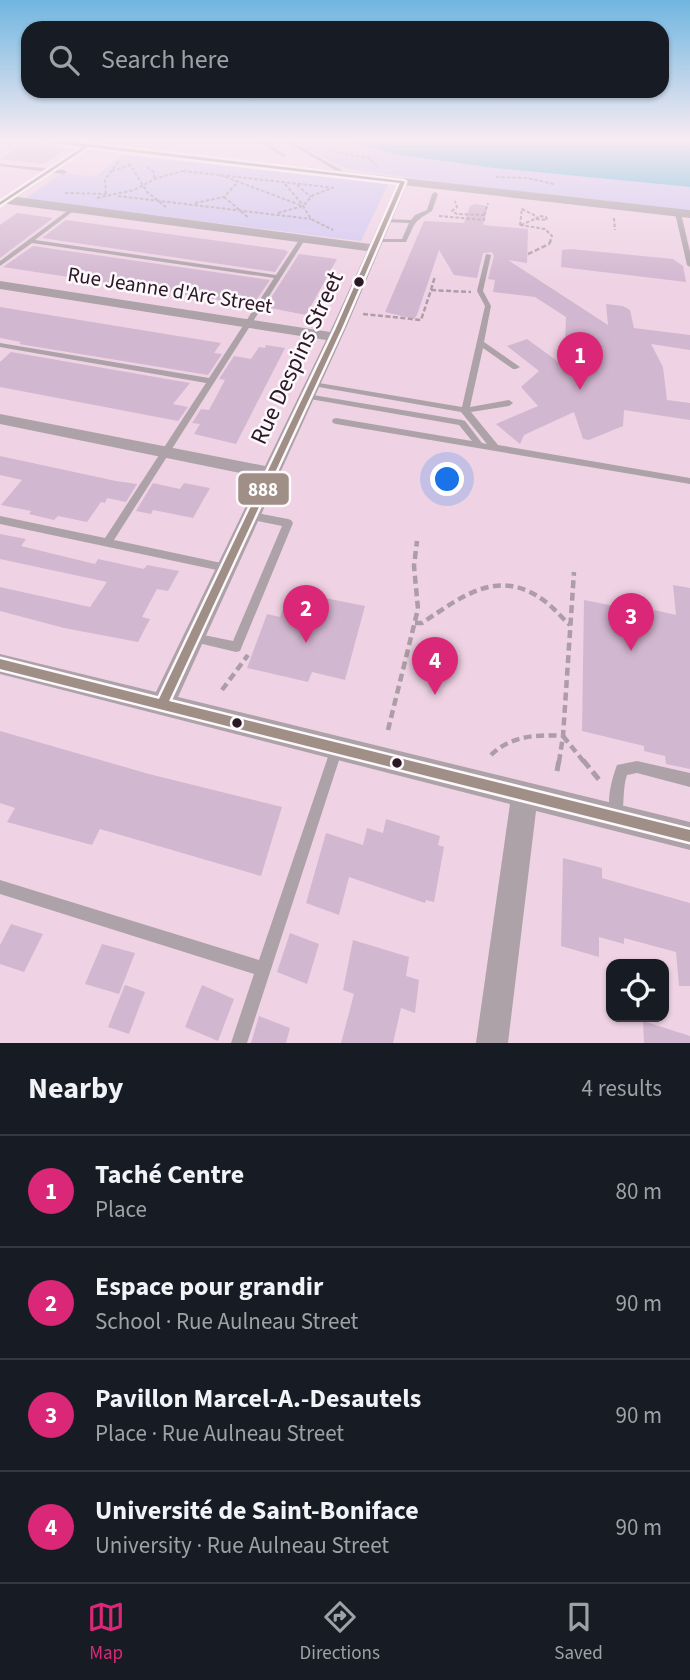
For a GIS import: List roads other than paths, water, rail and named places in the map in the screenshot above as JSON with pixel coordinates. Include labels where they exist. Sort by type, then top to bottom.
[{"type":"street","points":[[4,202],[25,188]]},
{"type":"street","name":"Rue Despins Street","points":[[162,705],[334,337],[370,245],[387,220],[401,188]]},
{"type":"street","points":[[445,188],[684,214]]},
{"type":"street","points":[[4,202],[370,245]]},
{"type":"street","name":"Rue Jeanne d'Arc Street","points":[[0,285],[334,337]]},
{"type":"street","points":[[0,419],[271,473]]},
{"type":"street","points":[[0,664],[690,836]]},
{"type":"street","points":[[492,1043],[525,794]]},
{"type":"lane","points":[[370,245],[404,241],[417,216],[429,211],[435,194]]},
{"type":"lane","points":[[0,264],[71,208]]},
{"type":"lane","points":[[684,214],[690,265]]},
{"type":"lane","points":[[387,220],[412,222]]},
{"type":"lane","points":[[107,542],[303,238]]},
{"type":"lane","points":[[30,241],[277,277]]},
{"type":"lane","points":[[462,423],[488,306],[481,292],[488,255]]},
{"type":"lane","points":[[480,344],[516,367]]},
{"type":"lane","points":[[0,345],[210,381]]},
{"type":"lane","points":[[310,390],[465,410],[509,403]]},
{"type":"lane","points":[[310,390],[462,423],[480,446]]},
{"type":"lane","points":[[465,410],[496,449]]},
{"type":"lane","points":[[336,421],[690,481]]},
{"type":"lane","points":[[194,638],[236,648],[288,523],[251,516]]},
{"type":"lane","points":[[0,520],[226,568]]},
{"type":"lane","points":[[239,1043],[337,748]]},
{"type":"lane","points":[[616,817],[617,786],[622,770],[637,767],[690,780]]},
{"type":"lane","points":[[0,887],[263,969]]},
{"type":"place","name":"Taché Centre","points":[[580,390]]},
{"type":"place","name":"Espace pour grandir","points":[[306,643]]},
{"type":"place","name":"Pavillon Marcel-A.-Desautels","points":[[631,651]]},
{"type":"place","name":"Université de Saint-Boniface","points":[[435,695]]}]
